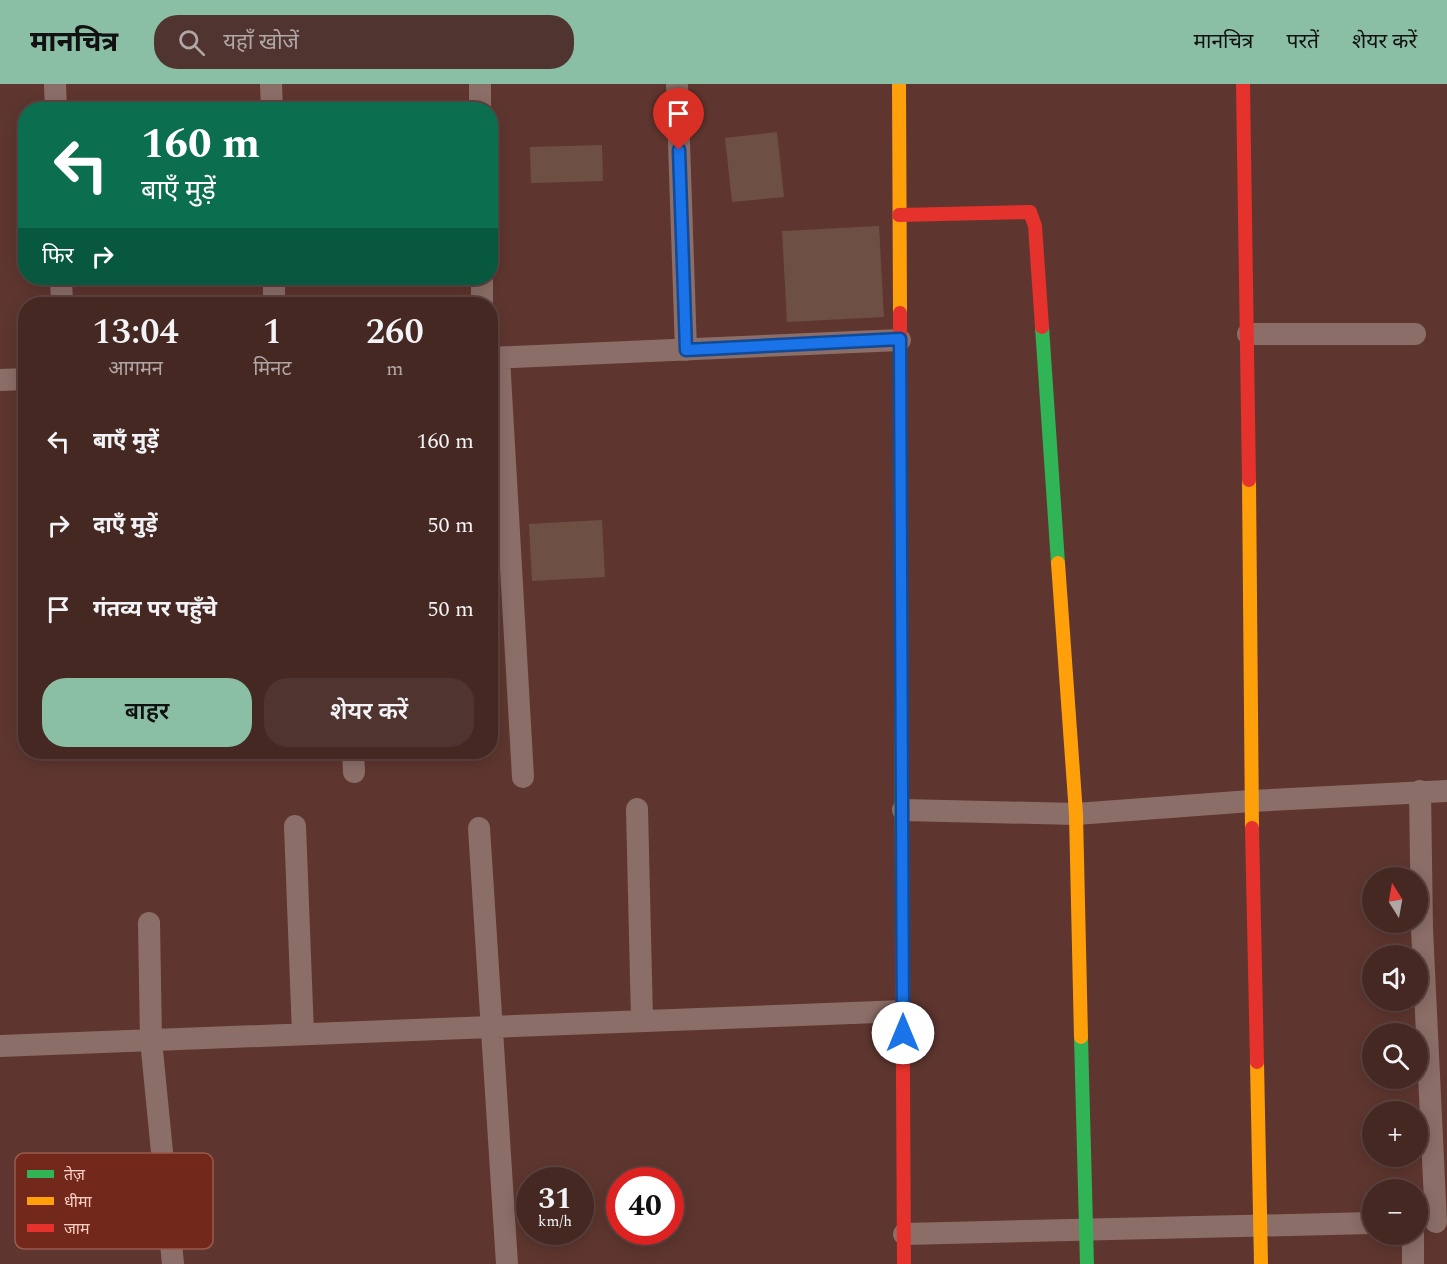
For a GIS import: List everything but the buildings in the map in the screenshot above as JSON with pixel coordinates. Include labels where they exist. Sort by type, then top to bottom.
[{"type":"street","points":[[55,84],[56,102]]},
{"type":"street","points":[[271,84],[272,102]]},
{"type":"street","points":[[480,84],[480,102]]},
{"type":"street","points":[[677,84],[686,350]]},
{"type":"street","points":[[898,84],[904,1264]]},
{"type":"street","points":[[1243,84],[1248,334],[1251,801],[1261,1264]]},
{"type":"street","points":[[899,215],[1030,212],[1035,226],[1076,814],[1087,1264]]},
{"type":"street","points":[[1248,334],[1415,334]]},
{"type":"street","points":[[498,358],[900,339]]},
{"type":"street","points":[[0,380],[18,379]]},
{"type":"street","points":[[498,403],[523,777]]},
{"type":"street","points":[[1420,791],[1422,929],[1434,1222]]},
{"type":"street","points":[[903,810],[1076,814],[1251,801],[1447,791]]},
{"type":"street","points":[[638,809],[642,1020]]},
{"type":"street","points":[[295,826],[303,1034]]},
{"type":"street","points":[[479,828],[507,1264]]},
{"type":"street","points":[[149,923],[151,1040],[162,1153]]},
{"type":"street","points":[[0,1046],[903,1011]]},
{"type":"street","points":[[904,1234],[1362,1223]]},
{"type":"street","points":[[1413,1245],[1413,1264]]},
{"type":"street","points":[[172,1249],[173,1264]]},
{"type":"traffic: fast","points":[[1042,327],[1058,563]]},
{"type":"traffic: fast","points":[[901,575],[902,895]]},
{"type":"traffic: fast","points":[[1081,1037],[1087,1264]]},
{"type":"traffic: slow","points":[[899,84],[900,313]]},
{"type":"traffic: slow","points":[[1249,480],[1252,828]]},
{"type":"traffic: slow","points":[[1058,563],[1076,814],[1081,1037]]},
{"type":"traffic: slow","points":[[1257,1062],[1261,1264]]},
{"type":"traffic: jam","points":[[1243,84],[1249,480]]},
{"type":"traffic: jam","points":[[899,215],[1030,212],[1035,226],[1042,327]]},
{"type":"traffic: jam","points":[[900,313],[901,575]]},
{"type":"traffic: jam","points":[[1252,828],[1257,1062]]},
{"type":"traffic: jam","points":[[902,895],[904,1264]]},
{"type":"route","points":[[679,150],[686,350],[900,339],[903,1033]]}]
